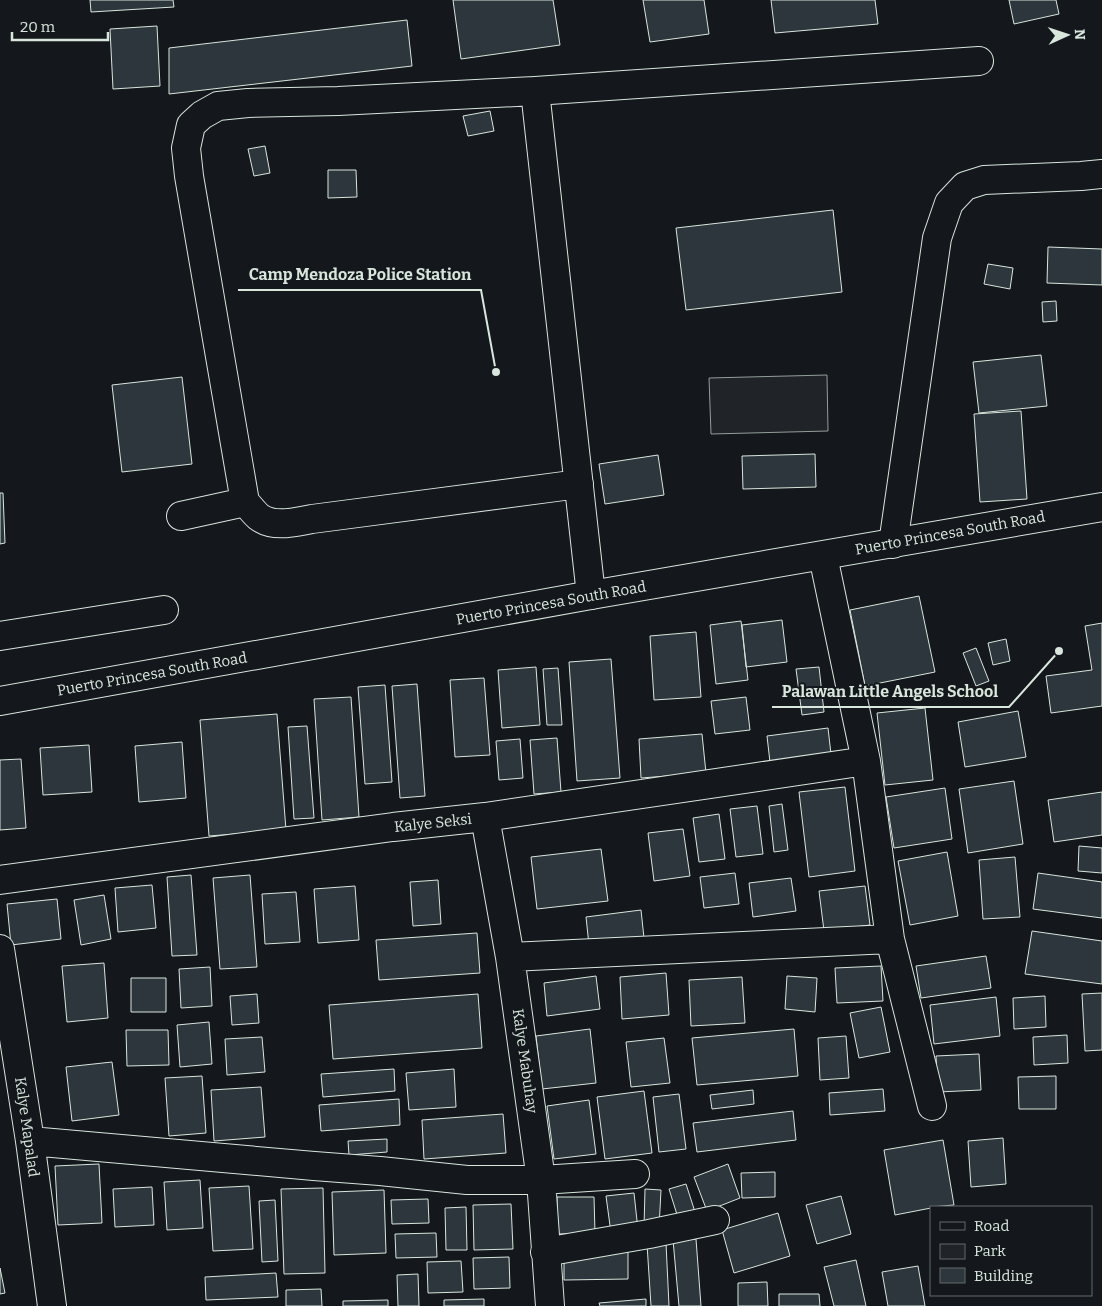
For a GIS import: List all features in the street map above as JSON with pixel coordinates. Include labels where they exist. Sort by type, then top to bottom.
[{"type":"street","points":[[579,484],[292,523],[272,523],[260,517],[246,502],[190,176],[186,148],[190,125],[202,115],[218,106],[248,103],[338,101],[535,91],[978,61]]},
{"type":"street","points":[[535,91],[591,595]]},
{"type":"street","points":[[893,544],[936,238],[949,203],[965,186],[984,180],[1102,174]]},
{"type":"street","points":[[180,516],[246,502]]},
{"type":"street","name":"Puerto Princesa South Road","points":[[0,701],[591,595],[1102,507]]},
{"type":"street","points":[[823,556],[866,760],[890,939],[932,1106]]},
{"type":"street","points":[[0,636],[164,610]]},
{"type":"street","name":"Kalye Seksi","points":[[0,880],[393,827],[485,817],[866,760]]},
{"type":"street","name":"Kalye Mabuhay","points":[[485,817],[510,957],[541,1180],[550,1306]]},
{"type":"street","points":[[510,957],[890,939]]},
{"type":"street","name":"Kalye Mapalad","points":[[0,949],[30,1141],[52,1306]]},
{"type":"street","points":[[30,1141],[380,1170],[467,1180],[541,1180],[635,1174]]},
{"type":"street","points":[[545,1252],[649,1234],[715,1220]]},
{"type":"green space","points":[[827,375],[828,431],[711,434],[709,378]]},
{"type":"building","points":[[90,0],[173,0],[174,7],[91,12]]},
{"type":"building","points":[[453,0],[553,0],[560,45],[461,59]]},
{"type":"building","points":[[643,0],[704,0],[709,34],[650,42]]},
{"type":"building","points":[[771,0],[875,0],[878,24],[775,33]]},
{"type":"building","points":[[1009,0],[1056,0],[1059,14],[1014,24]]},
{"type":"building","points":[[407,20],[412,66],[169,94],[169,48]]},
{"type":"building","points":[[157,26],[160,86],[113,89],[110,29]]},
{"type":"building","points":[[490,111],[494,131],[468,136],[463,116]]},
{"type":"building","points":[[265,146],[270,173],[254,176],[248,149]]},
{"type":"building","points":[[328,170],[356,170],[357,197],[328,198]]},
{"type":"building","points":[[833,210],[842,292],[686,310],[676,228]]},
{"type":"building","points":[[1048,247],[1102,249],[1102,285],[1047,283]]},
{"type":"building","points":[[988,264],[1013,268],[1010,289],[984,284]]},
{"type":"building","points":[[1056,301],[1057,321],[1043,322],[1042,302]]},
{"type":"building","points":[[1041,355],[1047,406],[979,413],[973,362]]},
{"type":"building","points":[[182,377],[192,464],[122,472],[112,385]]},
{"type":"building","points":[[1021,411],[1027,499],[980,502],[974,414]]},
{"type":"building","points":[[815,454],[816,487],[743,489],[742,456]]},
{"type":"building","points":[[658,455],[664,495],[605,504],[599,464]]},
{"type":"building","points":[[0,493],[3,493],[5,543],[0,544]]},
{"type":"building","points":[[919,596],[935,672],[865,686],[850,610]]},
{"type":"building","points":[[782,620],[787,662],[746,667],[742,625]]},
{"type":"building","points":[[741,621],[748,680],[716,684],[710,625]]},
{"type":"building","points":[[1102,623],[1102,706],[1051,713],[1046,676],[1092,670],[1085,626]]},
{"type":"building","points":[[696,632],[701,697],[654,700],[650,636]]},
{"type":"building","points":[[1006,639],[1010,661],[993,665],[988,643]]},
{"type":"building","points":[[976,648],[989,681],[976,686],[963,653]]},
{"type":"building","points":[[611,659],[620,778],[577,781],[569,662]]},
{"type":"building","points":[[536,667],[540,725],[502,728],[498,670]]},
{"type":"building","points":[[819,667],[824,712],[802,715],[796,669]]},
{"type":"building","points":[[558,668],[562,725],[547,725],[543,669]]},
{"type":"building","points":[[484,678],[490,755],[455,757],[450,680]]},
{"type":"building","points":[[417,684],[425,796],[400,798],[392,686]]},
{"type":"building","points":[[385,685],[392,782],[365,784],[358,687]]},
{"type":"building","points":[[351,697],[359,817],[322,820],[314,699]]},
{"type":"building","points":[[746,697],[750,730],[715,734],[711,701]]},
{"type":"building","points":[[925,708],[933,780],[885,785],[877,713]]},
{"type":"building","points":[[1018,711],[1026,757],[965,767],[958,722]]},
{"type":"building","points":[[277,714],[286,830],[209,836],[200,720]]},
{"type":"building","points":[[307,726],[314,818],[294,819],[288,727]]},
{"type":"building","points":[[828,728],[832,763],[771,771],[767,736]]},
{"type":"building","points":[[702,734],[706,773],[641,778],[639,739]]},
{"type":"building","points":[[557,738],[561,792],[534,794],[530,740]]},
{"type":"building","points":[[520,739],[523,778],[499,780],[496,741]]},
{"type":"building","points":[[182,742],[186,798],[139,802],[135,746]]},
{"type":"building","points":[[89,745],[92,792],[43,795],[40,748]]},
{"type":"building","points":[[21,759],[26,828],[0,830],[0,760]]},
{"type":"building","points":[[1014,781],[1023,844],[968,853],[959,789]]},
{"type":"building","points":[[845,787],[855,871],[809,877],[799,792]]},
{"type":"building","points":[[945,788],[952,839],[894,848],[886,797]]},
{"type":"building","points":[[1102,792],[1102,835],[1054,842],[1048,800]]},
{"type":"building","points":[[782,804],[788,850],[774,852],[769,806]]},
{"type":"building","points":[[757,806],[763,854],[736,857],[730,809]]},
{"type":"building","points":[[719,814],[725,859],[699,862],[693,818]]},
{"type":"building","points":[[683,829],[690,876],[654,881],[648,833]]},
{"type":"building","points":[[1079,846],[1102,848],[1102,873],[1078,871]]},
{"type":"building","points":[[601,849],[608,901],[537,909],[531,857]]},
{"type":"building","points":[[947,852],[958,916],[910,925],[898,861]]},
{"type":"building","points":[[1015,857],[1020,917],[983,919],[979,860]]},
{"type":"building","points":[[735,873],[739,904],[704,908],[700,877]]},
{"type":"building","points":[[1038,873],[1102,882],[1102,918],[1033,909]]},
{"type":"building","points":[[191,875],[197,955],[172,956],[167,877]]},
{"type":"building","points":[[250,875],[257,967],[220,969],[213,878]]},
{"type":"building","points":[[791,878],[796,911],[753,917],[749,883]]},
{"type":"building","points":[[438,880],[441,924],[413,926],[410,882]]},
{"type":"building","points":[[152,885],[156,928],[118,932],[115,888]]},
{"type":"building","points":[[355,886],[359,940],[318,943],[314,889]]},
{"type":"building","points":[[865,886],[870,925],[824,931],[819,891]]},
{"type":"building","points":[[296,892],[300,942],[265,944],[262,894]]},
{"type":"building","points":[[104,895],[111,939],[81,945],[74,900]]},
{"type":"building","points":[[57,899],[61,939],[11,945],[7,904]]},
{"type":"building","points":[[641,910],[644,938],[589,945],[586,917]]},
{"type":"building","points":[[1032,931],[1102,941],[1102,984],[1025,974]]},
{"type":"building","points":[[477,933],[480,973],[379,980],[376,940]]},
{"type":"building","points":[[986,956],[991,988],[921,998],[916,966]]},
{"type":"building","points":[[104,963],[108,1018],[67,1022],[62,966]]},
{"type":"building","points":[[881,966],[883,1001],[837,1003],[835,968]]},
{"type":"building","points":[[210,967],[212,1006],[181,1008],[179,969]]},
{"type":"building","points":[[666,973],[669,1015],[622,1019],[620,977]]},
{"type":"building","points":[[596,976],[600,1009],[547,1016],[544,983]]},
{"type":"building","points":[[787,976],[817,978],[815,1012],[785,1009]]},
{"type":"building","points":[[742,977],[745,1023],[691,1026],[689,980]]},
{"type":"building","points":[[131,978],[166,978],[166,1012],[131,1012]]},
{"type":"building","points":[[1102,993],[1102,1050],[1085,1051],[1082,994]]},
{"type":"building","points":[[257,994],[259,1023],[232,1025],[230,996]]},
{"type":"building","points":[[478,994],[482,1048],[333,1059],[329,1005]]},
{"type":"building","points":[[1045,996],[1046,1027],[1014,1029],[1013,998]]},
{"type":"building","points":[[996,997],[1000,1036],[934,1044],[930,1005]]},
{"type":"building","points":[[881,1007],[890,1052],[859,1058],[850,1013]]},
{"type":"building","points":[[209,1022],[212,1064],[180,1067],[177,1025]]},
{"type":"building","points":[[590,1029],[596,1083],[542,1089],[536,1036]]},
{"type":"building","points":[[794,1029],[798,1076],[697,1085],[692,1038]]},
{"type":"building","points":[[126,1030],[168,1030],[169,1065],[127,1066]]},
{"type":"building","points":[[1067,1035],[1068,1063],[1034,1065],[1033,1037]]},
{"type":"building","points":[[846,1036],[849,1078],[820,1080],[818,1038]]},
{"type":"building","points":[[262,1037],[265,1072],[227,1075],[225,1039]]},
{"type":"building","points":[[664,1038],[670,1083],[631,1087],[626,1042]]},
{"type":"building","points":[[979,1054],[981,1090],[938,1092],[936,1056]]},
{"type":"building","points":[[112,1062],[119,1115],[72,1121],[66,1067]]},
{"type":"building","points":[[394,1069],[395,1091],[323,1097],[321,1074]]},
{"type":"building","points":[[454,1069],[456,1107],[409,1110],[406,1073]]},
{"type":"building","points":[[202,1076],[206,1133],[169,1136],[165,1078]]},
{"type":"building","points":[[1056,1076],[1056,1109],[1019,1109],[1018,1077]]},
{"type":"building","points":[[261,1087],[265,1137],[214,1141],[211,1090]]},
{"type":"building","points":[[883,1089],[885,1111],[830,1115],[829,1093]]},
{"type":"building","points":[[753,1090],[754,1104],[712,1109],[710,1095]]},
{"type":"building","points":[[644,1091],[652,1153],[605,1159],[597,1097]]},
{"type":"building","points":[[679,1094],[686,1149],[659,1152],[653,1097]]},
{"type":"building","points":[[399,1099],[400,1125],[321,1131],[319,1105]]},
{"type":"building","points":[[589,1100],[596,1154],[554,1159],[547,1106]]},
{"type":"building","points":[[793,1111],[796,1140],[697,1152],[693,1123]]},
{"type":"building","points":[[503,1114],[506,1153],[424,1159],[422,1120]]},
{"type":"building","points":[[1003,1138],[1006,1184],[971,1187],[968,1141]]},
{"type":"building","points":[[387,1139],[387,1152],[349,1155],[348,1141]]},
{"type":"building","points":[[943,1140],[954,1205],[930,1206],[930,1208],[895,1215],[884,1150]]},
{"type":"building","points":[[99,1164],[102,1223],[58,1225],[55,1166]]},
{"type":"building","points":[[728,1164],[740,1198],[707,1211],[694,1177]]},
{"type":"building","points":[[775,1172],[775,1197],[742,1198],[741,1173]]},
{"type":"building","points":[[200,1180],[203,1228],[167,1230],[164,1182]]},
{"type":"building","points":[[686,1184],[696,1215],[679,1221],[669,1189]]},
{"type":"building","points":[[249,1186],[253,1249],[213,1251],[209,1188]]},
{"type":"building","points":[[152,1187],[154,1225],[115,1227],[113,1189]]},
{"type":"building","points":[[323,1188],[325,1273],[284,1274],[281,1189]]},
{"type":"building","points":[[645,1189],[661,1190],[659,1228],[644,1228]]},
{"type":"building","points":[[384,1190],[386,1253],[334,1255],[332,1192]]},
{"type":"building","points":[[634,1193],[638,1230],[611,1233],[606,1196]]},
{"type":"building","points":[[841,1196],[851,1234],[817,1244],[806,1205]]},
{"type":"building","points":[[557,1197],[594,1197],[595,1233],[557,1234]]},
{"type":"building","points":[[428,1199],[429,1223],[392,1224],[391,1200]]},
{"type":"building","points":[[275,1200],[278,1261],[262,1262],[259,1201]]},
{"type":"building","points":[[511,1204],[513,1249],[474,1250],[473,1205]]},
{"type":"building","points":[[466,1207],[467,1250],[446,1250],[445,1208]]},
{"type":"building","points":[[778,1213],[790,1256],[734,1273],[722,1230]]},
{"type":"building","points":[[436,1233],[437,1257],[396,1258],[395,1234]]},
{"type":"building","points":[[696,1239],[701,1306],[679,1306],[673,1240]]},
{"type":"building","points":[[666,1243],[669,1306],[651,1306],[647,1244]]},
{"type":"building","points":[[628,1248],[628,1279],[564,1280],[564,1249]]},
{"type":"building","points":[[509,1257],[510,1288],[474,1289],[473,1258]]},
{"type":"building","points":[[856,1260],[866,1306],[834,1306],[824,1267]]},
{"type":"building","points":[[461,1261],[463,1292],[428,1293],[427,1262]]},
{"type":"building","points":[[918,1266],[925,1306],[888,1306],[882,1272]]},
{"type":"building","points":[[0,1268],[5,1293],[0,1294]]},
{"type":"building","points":[[276,1273],[278,1297],[206,1300],[205,1277]]},
{"type":"building","points":[[418,1274],[419,1306],[398,1306],[397,1275]]},
{"type":"building","points":[[767,1282],[768,1306],[738,1306],[738,1283]]},
{"type":"building","points":[[321,1289],[322,1306],[286,1306],[286,1290]]},
{"type":"building","points":[[779,1294],[819,1294],[820,1306],[779,1306]]},
{"type":"building","points":[[484,1299],[484,1306],[444,1306],[444,1300]]},
{"type":"building","points":[[646,1299],[646,1306],[600,1306],[599,1303]]},
{"type":"building","points":[[388,1300],[388,1306],[343,1306],[343,1301]]},
{"type":"place","name":"Camp Mendoza Police Station","points":[[496,372]]},
{"type":"place","name":"Palawan Little Angels School","points":[[1059,651]]}]
